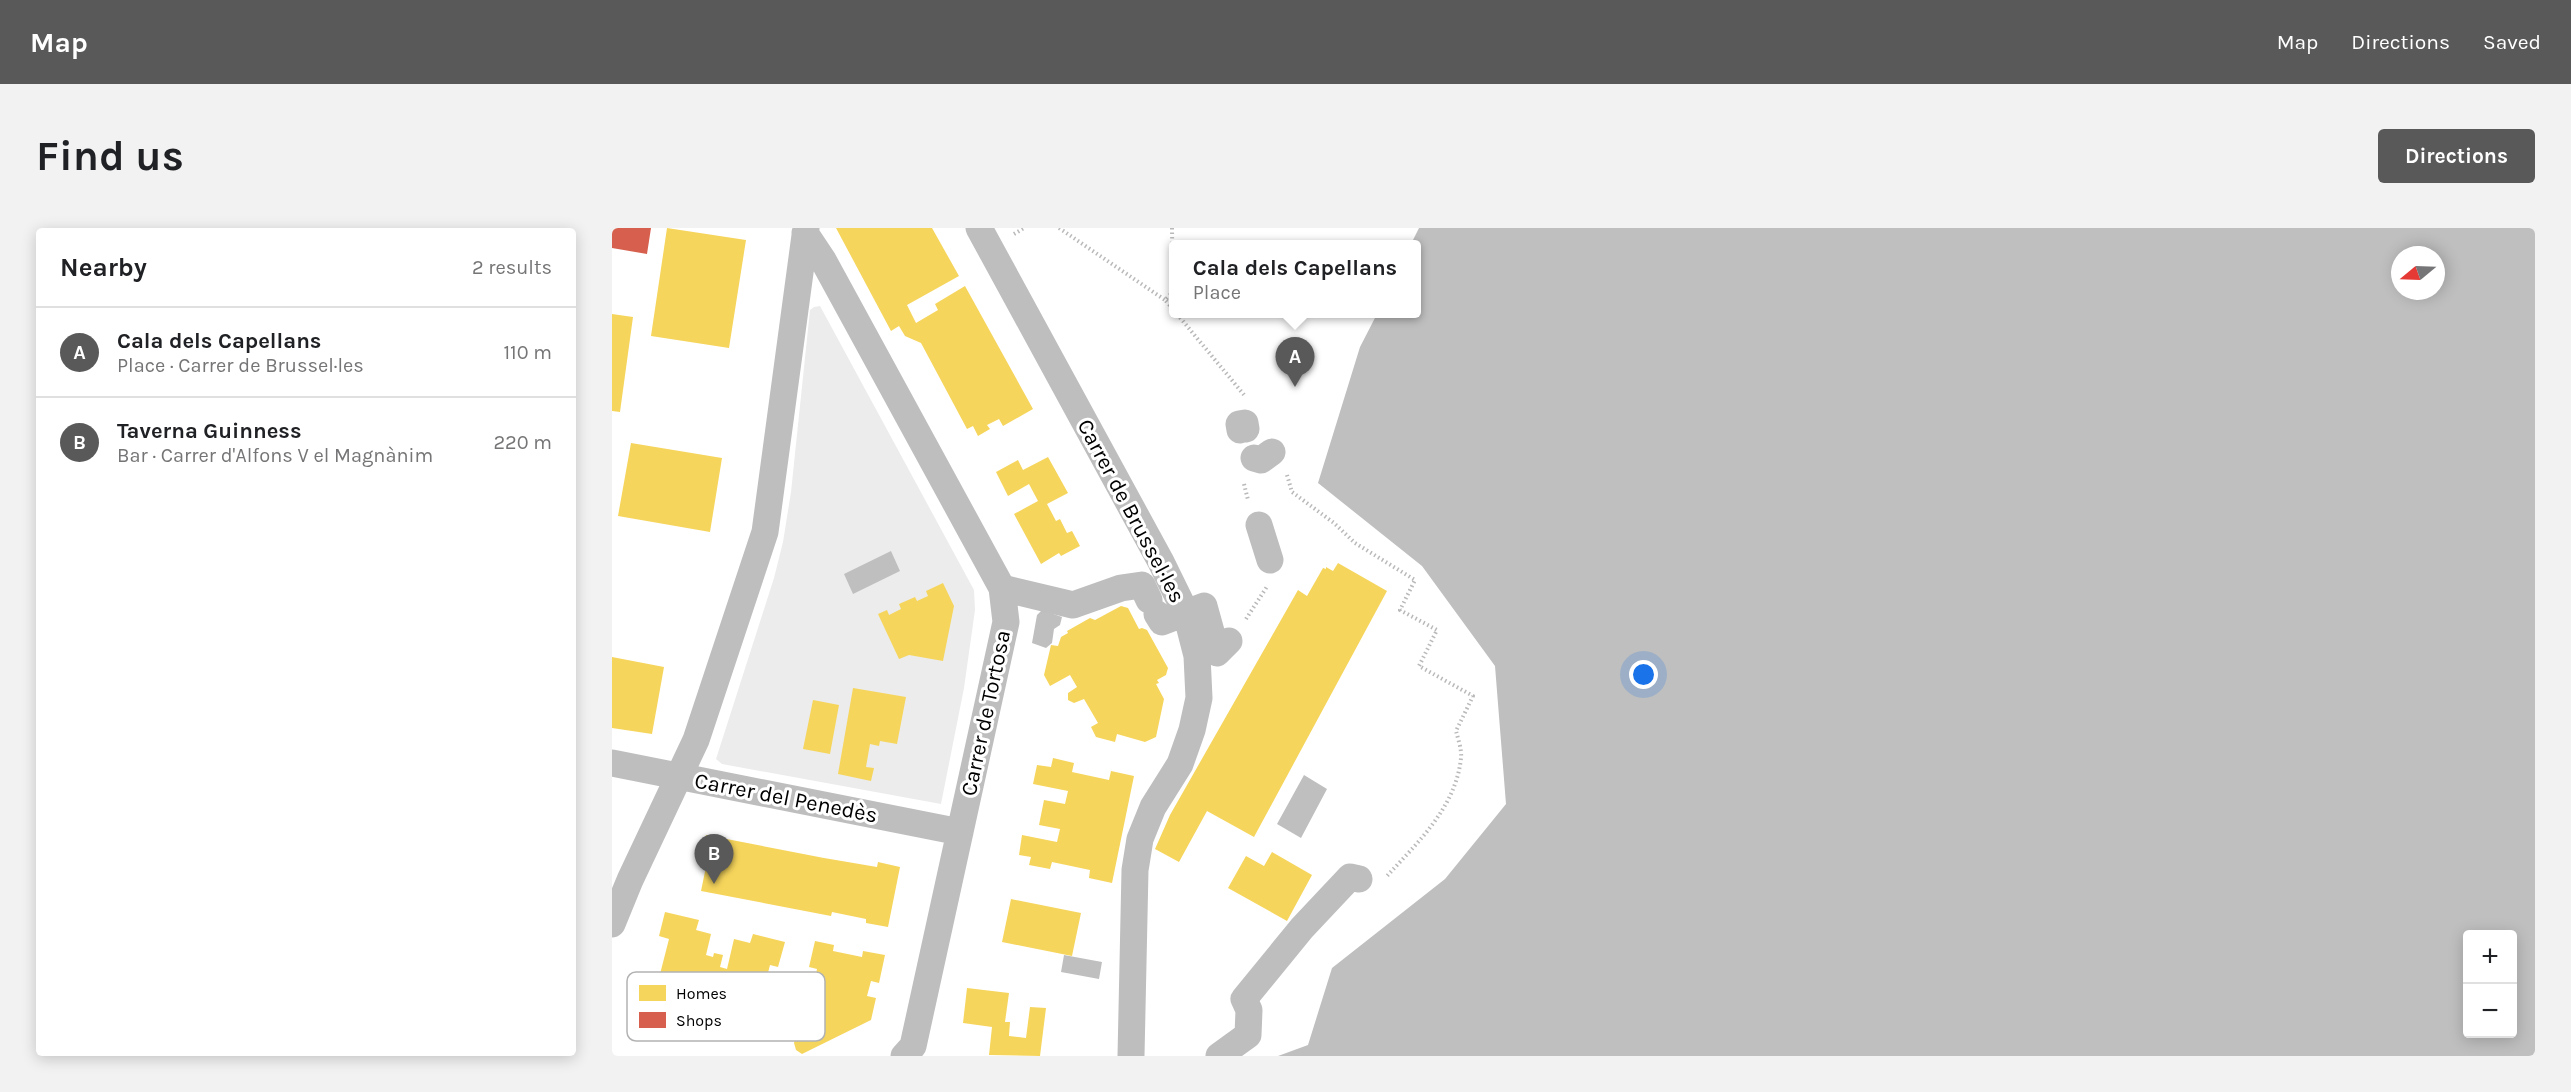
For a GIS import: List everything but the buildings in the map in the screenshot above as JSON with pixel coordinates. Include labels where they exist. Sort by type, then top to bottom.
[{"type":"street","name":"Carrer de Brussel·les","points":[[979,228],[1161,562],[1186,613],[1197,656],[1199,698],[1192,730],[1180,764],[1153,807],[1140,839],[1135,870],[1131,1056]]},
{"type":"street","points":[[612,924],[630,880],[680,778],[711,699],[765,531],[806,230]]},
{"type":"street","name":"Carrer de Tortosa","points":[[806,230],[1002,588],[1006,622],[913,1046],[904,1056]]},
{"type":"street","points":[[1259,525],[1270,560]]},
{"type":"street","points":[[1002,588],[1073,605],[1121,588],[1142,585],[1162,622],[1204,606],[1216,653],[1229,641]]},
{"type":"street","name":"Carrer del Penedès","points":[[612,763],[960,832]]},
{"type":"street","points":[[1219,1056],[1248,1035],[1249,1010],[1244,999],[1310,919],[1350,877],[1359,879]]},
{"type":"path","points":[[1011,236],[1024,228]]},
{"type":"path","points":[[1059,228],[1165,300],[1169,305]]},
{"type":"path","points":[[1165,300],[1169,296]]},
{"type":"path","points":[[1359,879],[1374,891],[1438,820],[1453,789],[1462,756],[1455,731],[1473,696],[1419,666],[1437,630],[1400,610],[1415,580],[1411,577]]},
{"type":"path","points":[[1246,620],[1257,606]]},
{"type":"shaded area","points":[[1419,228],[2535,228],[2535,1056],[1278,1056],[1308,1045],[1332,968],[1445,879],[1506,804],[1495,666],[1422,566],[1318,483],[1360,347],[1375,318],[1421,318],[1421,240],[1413,240]]},
{"type":"shaded area","points":[[820,306],[974,590],[975,610],[964,688],[941,804],[722,764],[716,759],[774,578],[783,542],[791,492],[810,310]]},
{"type":"shaded area","points":[[891,551],[900,571],[853,594],[844,574]]},
{"type":"shaded area","points":[[1042,610],[1062,617],[1060,625],[1054,629],[1052,643],[1046,648],[1032,643],[1037,615]]},
{"type":"shaded area","points":[[1304,775],[1327,789],[1301,838],[1277,824]]},
{"type":"shaded area","points":[[1064,955],[1102,962],[1099,979],[1061,972]]},
{"type":"place","name":"Cala dels Capellans","points":[[1295,387]]},
{"type":"place","name":"Taverna Guinness","points":[[714,884]]}]
